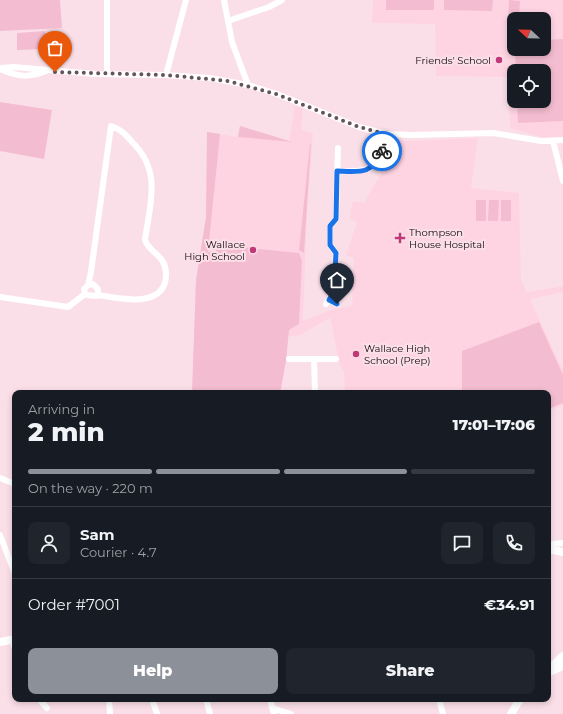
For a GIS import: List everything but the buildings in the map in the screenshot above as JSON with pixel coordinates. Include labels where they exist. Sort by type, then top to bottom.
[{"type":"main road","points":[[551,548],[563,552]]},
{"type":"main road","points":[[551,548],[563,558]]},
{"type":"main road","points":[[0,642],[12,639]]},
{"type":"main road","points":[[551,667],[563,656]]},
{"type":"main road","points":[[551,672],[563,666]]},
{"type":"main road","points":[[511,714],[518,702]]},
{"type":"street","points":[[107,0],[107,74]]},
{"type":"street","points":[[166,75],[186,0]]},
{"type":"street","points":[[224,0],[232,42],[248,85]]},
{"type":"street","points":[[228,22],[269,7],[282,0]]},
{"type":"street","points":[[0,68],[14,63],[32,64],[47,71]]},
{"type":"street","points":[[0,68],[13,75],[32,76],[47,71],[210,78],[248,85],[289,98],[359,127],[386,134],[412,136],[493,133],[553,141],[563,140]]},
{"type":"street","points":[[111,126],[124,133],[144,153],[149,164],[152,175],[146,240],[147,245],[162,258],[166,274],[162,286],[153,296],[132,301],[98,295],[95,297],[85,294],[84,289],[88,285],[91,272],[111,126]]},
{"type":"street","points":[[337,171],[362,172],[371,168],[377,163],[383,149],[386,134]]},
{"type":"street","points":[[553,141],[563,181]]},
{"type":"street","points":[[337,304],[327,302],[334,291],[336,253],[330,245],[330,226],[336,219],[338,148]]},
{"type":"street","points":[[88,285],[91,283],[96,286],[98,295]]},
{"type":"street","points":[[0,297],[68,307],[85,294]]},
{"type":"street","points":[[289,359],[336,359]]},
{"type":"street","points":[[314,359],[315,390]]},
{"type":"street","points":[[0,478],[12,483]]},
{"type":"street","points":[[0,535],[12,566]]},
{"type":"street","points":[[551,548],[563,543]]},
{"type":"street","points":[[42,702],[48,708]]},
{"type":"street","points":[[110,702],[110,714]]},
{"type":"street","points":[[153,702],[156,714]]},
{"type":"street","points":[[207,702],[210,714]]},
{"type":"street","points":[[440,702],[443,714]]},
{"type":"street","points":[[273,711],[291,714]]},
{"type":"shaded area","points":[[0,0],[60,0],[62,28],[0,31]]},
{"type":"shaded area","name":"Friends' School","points":[[373,0],[563,0],[563,137],[547,139],[510,128],[509,108],[551,108],[551,64],[507,64],[507,77],[436,76],[435,24],[372,23]]},
{"type":"shaded area","points":[[386,0],[434,0],[434,10],[386,10]]},
{"type":"shaded area","points":[[444,0],[493,0],[492,11],[444,10]]},
{"type":"shaded area","points":[[509,0],[520,1],[519,12],[508,12]]},
{"type":"shaded area","points":[[45,31],[45,49],[17,50],[17,33]]},
{"type":"shaded area","points":[[563,39],[563,121],[518,123],[517,108],[551,108],[551,64],[516,64],[515,56],[551,56],[551,40]]},
{"type":"shaded area","points":[[0,102],[52,110],[44,159],[0,151]]},
{"type":"shaded area","name":"Wallace High School","points":[[295,106],[303,109],[301,130],[313,133],[307,210],[303,321],[331,310],[352,306],[354,258],[346,255],[357,222],[350,219],[352,204],[354,201],[364,203],[397,146],[396,139],[405,141],[478,138],[471,188],[519,193],[521,280],[527,292],[563,286],[563,292],[530,299],[563,371],[563,405],[551,410],[551,390],[345,390],[344,372],[340,366],[330,318],[300,335],[288,336],[286,361],[281,390],[192,390],[196,280],[206,217],[207,132],[238,137],[240,126],[289,141]]},
{"type":"shaded area","points":[[240,126],[289,141],[294,142],[238,137]]},
{"type":"shaded area","points":[[207,132],[220,134],[208,252],[215,253],[217,245],[299,253],[302,261],[299,324],[289,330],[286,361],[281,390],[192,390],[196,280],[206,217]]},
{"type":"shaded area","points":[[311,144],[304,253],[299,250]]},
{"type":"shaded area","points":[[476,200],[486,200],[486,221],[476,221]]},
{"type":"shaded area","points":[[489,200],[499,200],[498,221],[488,221]]},
{"type":"shaded area","points":[[501,200],[511,200],[511,221],[501,221]]},
{"type":"shaded area","points":[[539,322],[563,375],[563,403],[551,408],[551,390],[462,390],[462,351]]},
{"type":"way so far","points":[[55,72],[197,76],[248,85],[289,98],[359,127],[386,134],[382,151]]},
{"type":"place","name":"Friends' School","points":[[499,60]]},
{"type":"place","name":"Thompson House Hospital","points":[[400,238]]},
{"type":"place","name":"Wallace High School","points":[[253,250]]},
{"type":"place","name":"Wallace High School (Prep)","points":[[356,354]]},
{"type":"route","points":[[337,304],[329,300],[334,291],[336,253],[330,245],[330,226],[336,219],[337,171],[362,172],[371,168],[377,163],[382,151]]}]
